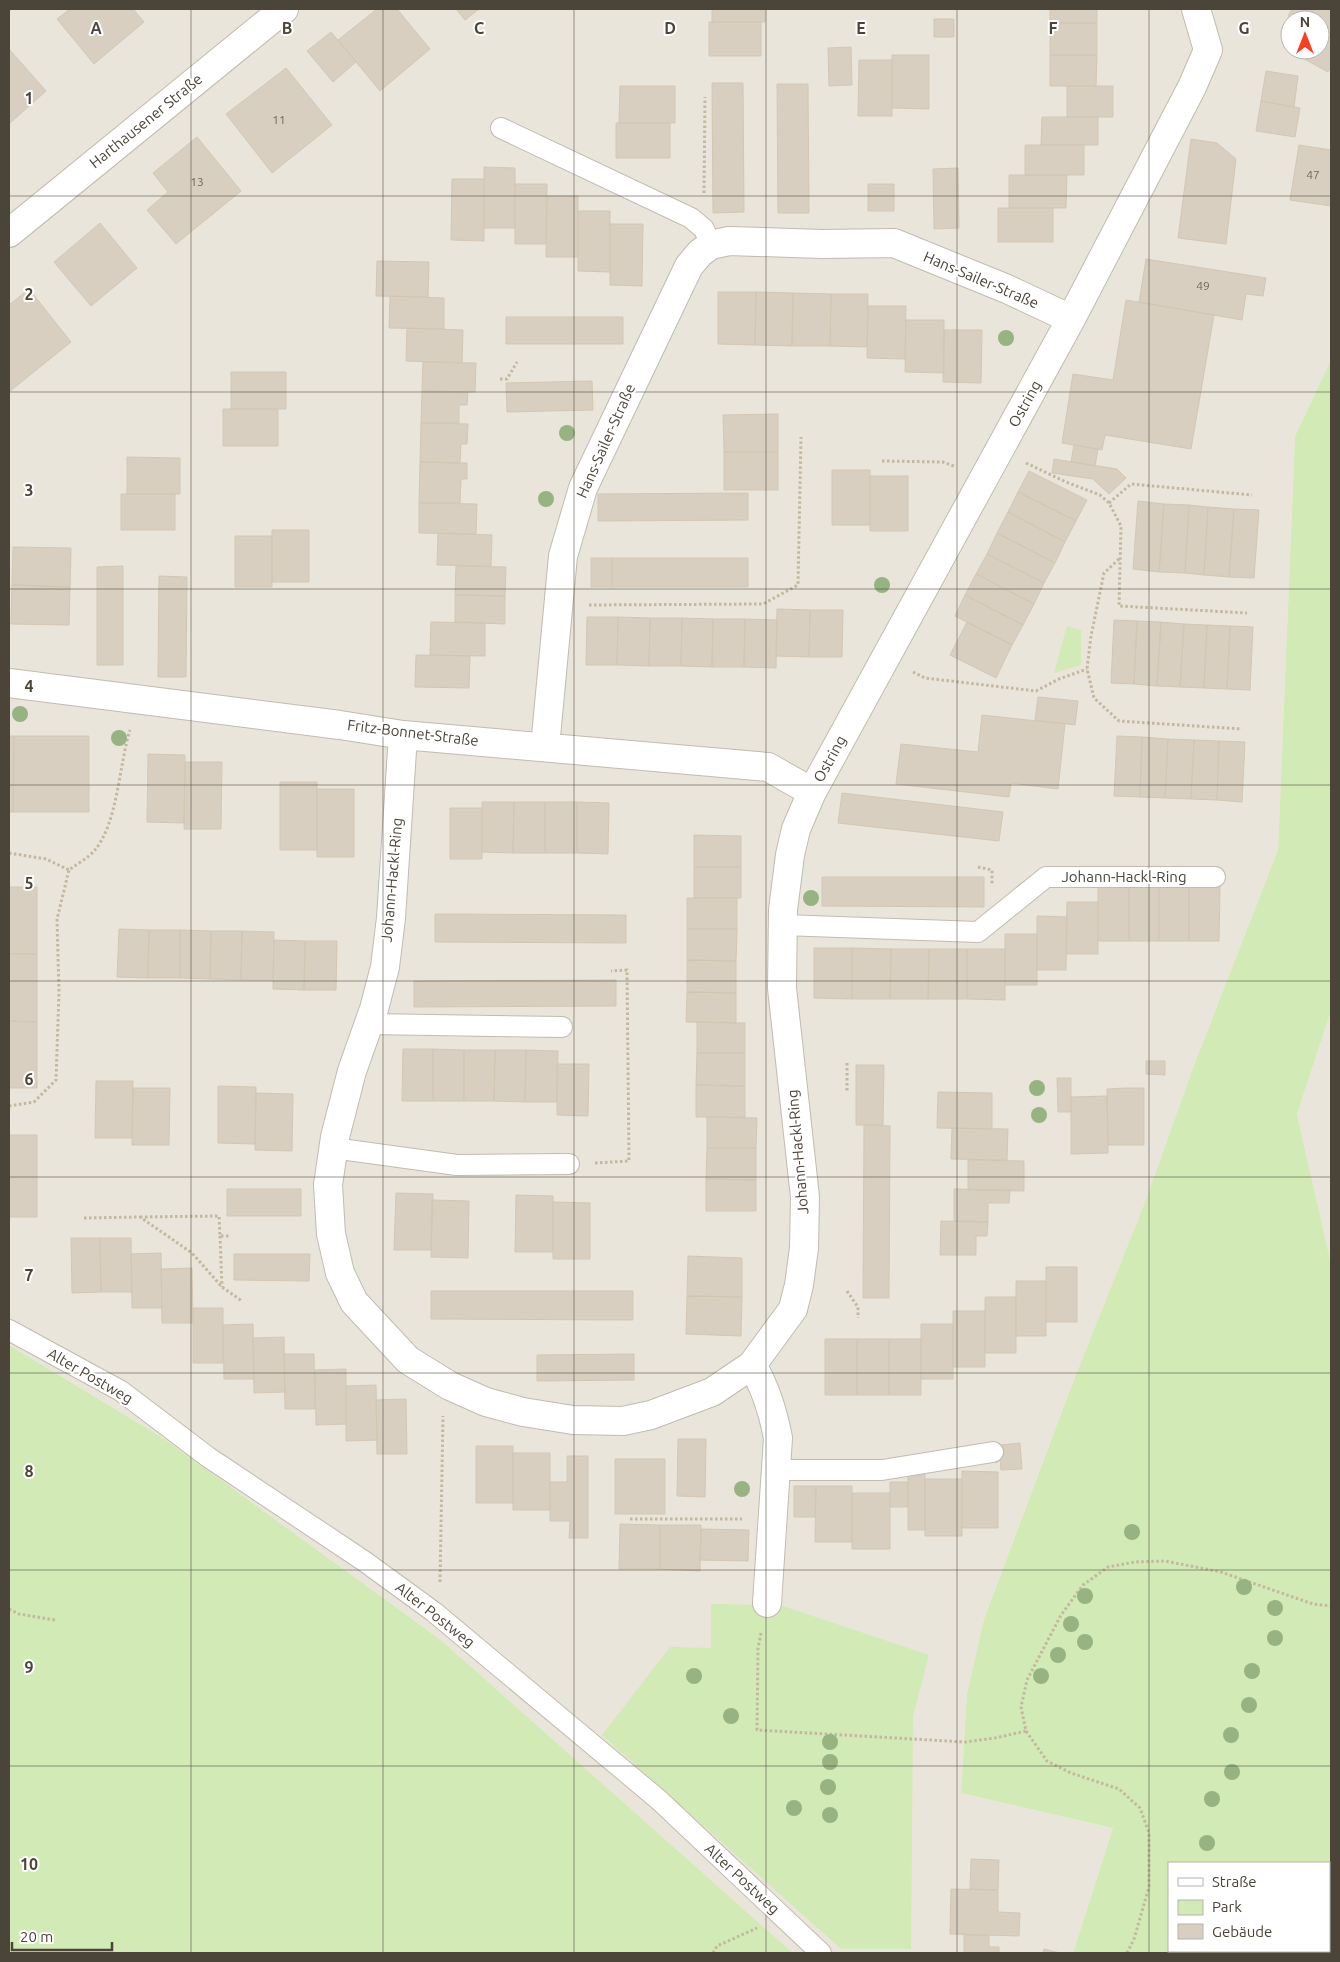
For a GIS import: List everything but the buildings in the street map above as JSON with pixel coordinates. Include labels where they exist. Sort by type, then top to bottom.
[{"type":"street","name":"Harthausener Straße","points":[[9,233],[284,9]]},
{"type":"street","name":"Ostring","points":[[812,792],[1071,319],[1192,87],[1208,50],[1196,9]]},
{"type":"street","name":"Hans-Sailer-Straße","points":[[546,747],[562,556],[583,488],[689,266],[700,253],[707,237],[729,241],[822,244],[894,243],[1007,289],[1071,319]]},
{"type":"street","name":"Fritz-Bonnet-Straße","points":[[9,683],[340,725],[403,735],[768,767],[812,792]]},
{"type":"street","name":"Johann-Hackl-Ring","points":[[403,735],[390,926],[385,967],[352,1071],[332,1148],[328,1185],[332,1234],[340,1273],[354,1302],[408,1360],[450,1386],[486,1402],[523,1412],[573,1420],[623,1421],[651,1415],[712,1392],[752,1365],[793,1309],[799,1285],[804,1248],[805,1197],[782,988],[783,925],[790,855],[796,829],[812,792]]},
{"type":"street","points":[[752,1365],[763,1383],[774,1417],[778,1438],[767,1602]]},
{"type":"lane","points":[[501,128],[691,218],[707,237]]},
{"type":"lane","name":"Johann-Hackl-Ring","points":[[783,925],[978,932],[1046,877],[1215,877]]},
{"type":"lane","points":[[368,1024],[562,1027]]},
{"type":"lane","points":[[332,1148],[457,1165],[569,1164]]},
{"type":"lane","name":"Alter Postweg","points":[[9,1330],[122,1391],[208,1457],[364,1560],[434,1612],[659,1800],[821,1953]]},
{"type":"lane","points":[[776,1470],[882,1470],[993,1452]]},
{"type":"path","points":[[705,97],[707,237]]},
{"type":"path","points":[[500,379],[507,379],[517,362]]},
{"type":"path","points":[[583,605],[763,604],[798,585],[801,437]]},
{"type":"path","points":[[882,461],[943,462],[984,479]]},
{"type":"path","points":[[1024,462],[1066,482],[1100,495],[1109,503],[1121,526],[1119,606],[1247,613]]},
{"type":"path","points":[[1109,503],[1131,484],[1252,495]]},
{"type":"path","points":[[1120,558],[1104,573],[1091,636],[1086,670],[1094,698],[1119,721],[1242,729]]},
{"type":"path","points":[[911,670],[925,678],[1036,691],[1059,679],[1086,670]]},
{"type":"path","points":[[9,1106],[34,1102],[56,1080],[59,992],[57,919],[69,870],[94,852],[105,835],[120,781],[126,742]]},
{"type":"path","points":[[9,853],[46,859],[69,870]]},
{"type":"path","points":[[569,1164],[629,1162],[627,970],[611,971]]},
{"type":"path","points":[[847,1063],[847,1091]]},
{"type":"path","points":[[84,1218],[219,1216],[222,1287]]},
{"type":"path","points":[[140,1217],[192,1253],[222,1287],[242,1301]]},
{"type":"path","points":[[220,1236],[232,1236]]},
{"type":"path","points":[[847,1291],[858,1307],[858,1318]]},
{"type":"path","points":[[434,1612],[440,1584],[443,1416],[450,1386]]},
{"type":"path","points":[[630,1519],[772,1519]]},
{"type":"path","points":[[1127,1953],[1134,1939],[1149,1887],[1150,1833],[1140,1808],[1120,1789],[1071,1773],[1047,1761],[1026,1731],[1021,1707],[1027,1680],[1061,1615],[1083,1585],[1108,1567],[1135,1562],[1165,1561],[1221,1572],[1313,1604],[1331,1606]]},
{"type":"path","points":[[767,1602],[758,1648],[757,1730],[965,1742],[1026,1731]]},
{"type":"path","points":[[9,1609],[19,1614],[55,1620]]},
{"type":"path","points":[[713,1953],[717,1946],[783,1917]]},
{"type":"shaded area","points":[[9,9],[1331,9],[1331,360],[1295,436],[1278,850],[1194,1065],[1145,1202],[1075,1377],[984,1619],[967,1693],[961,1793],[1113,1828],[1073,1953],[793,1953],[441,1640],[163,1438],[9,1345]]},
{"type":"shaded area","points":[[1331,1011],[1331,1264],[1297,1114]]},
{"type":"green space","points":[[1331,360],[1331,1011],[1297,1114],[1331,1264],[1331,1953],[1073,1953],[1113,1828],[961,1793],[967,1693],[984,1619],[1075,1377],[1145,1202],[1194,1065],[1278,850],[1295,436]]},
{"type":"green space","points":[[1067,626],[1081,630],[1081,665],[1054,673]]},
{"type":"green space","points":[[9,1345],[163,1438],[441,1640],[793,1953],[9,1953]]},
{"type":"green space","points":[[711,1604],[780,1605],[929,1655],[913,1716],[911,1949],[841,1949],[602,1735],[670,1647],[711,1648]]}]
